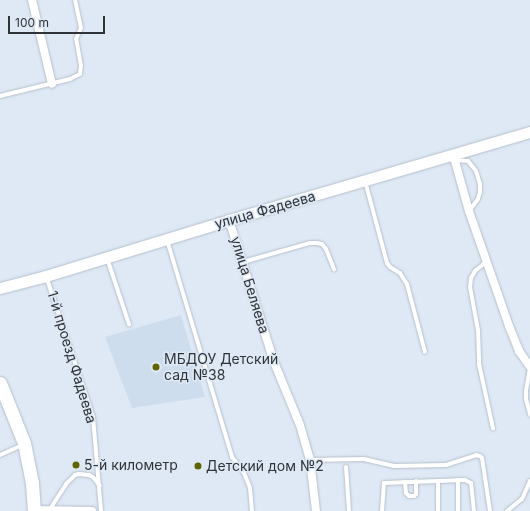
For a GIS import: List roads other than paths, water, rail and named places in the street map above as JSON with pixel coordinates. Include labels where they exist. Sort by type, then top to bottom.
[{"type":"highway","points":[[0,383],[24,444],[32,483],[34,510]]},
{"type":"main road","name":"улица Фадеева","points":[[0,288],[107,258],[229,220],[454,157],[530,132]]},
{"type":"street","points":[[32,0],[52,84]]},
{"type":"street","points":[[454,157],[469,211],[509,326],[519,352],[530,368]]},
{"type":"street","name":"улица Беляева","points":[[229,220],[274,362],[300,425],[310,460],[316,511]]},
{"type":"street","points":[[34,510],[92,511]]},
{"type":"lane","points":[[0,96],[70,80],[80,74],[81,66],[76,39],[81,28],[75,0]]},
{"type":"lane","points":[[454,157],[468,161],[476,171],[480,184],[478,199],[469,211]]},
{"type":"lane","points":[[365,181],[387,263],[390,267],[400,273],[407,284],[425,352]]},
{"type":"lane","points":[[167,240],[232,457],[244,473],[250,488],[252,511]]},
{"type":"lane","points":[[243,262],[310,243],[317,243],[322,244],[326,249],[334,269]]},
{"type":"lane","points":[[107,258],[129,324]]},
{"type":"lane","points":[[486,262],[475,271],[471,278],[470,287],[478,330],[479,364],[493,428]]},
{"type":"lane","name":"1-й проезд Фадеева","points":[[46,276],[93,417],[101,511]]},
{"type":"lane","points":[[530,368],[526,399],[530,414]]},
{"type":"lane","points":[[0,455],[24,444]]},
{"type":"lane","points":[[310,460],[364,459],[394,466],[446,464],[476,455],[480,456],[482,458],[490,511]]},
{"type":"lane","points":[[346,467],[350,511]]},
{"type":"lane","points":[[50,510],[63,488],[75,475],[89,475],[93,477],[100,486]]},
{"type":"lane","points":[[458,480],[458,511]]},
{"type":"lane","points":[[382,511],[384,483],[458,480],[468,481],[471,483],[474,511]]},
{"type":"lane","points":[[438,481],[438,511]]},
{"type":"lane","points":[[507,511],[522,499],[530,481]]},
{"type":"lane","points":[[406,482],[406,493],[414,496],[416,494],[416,482]]},
{"type":"place","name":"МБДОУ Детский сад №38","points":[[156,367]]},
{"type":"place","name":"5-й километр","points":[[76,465]]},
{"type":"place","name":"Детский дом №2","points":[[198,466]]}]
